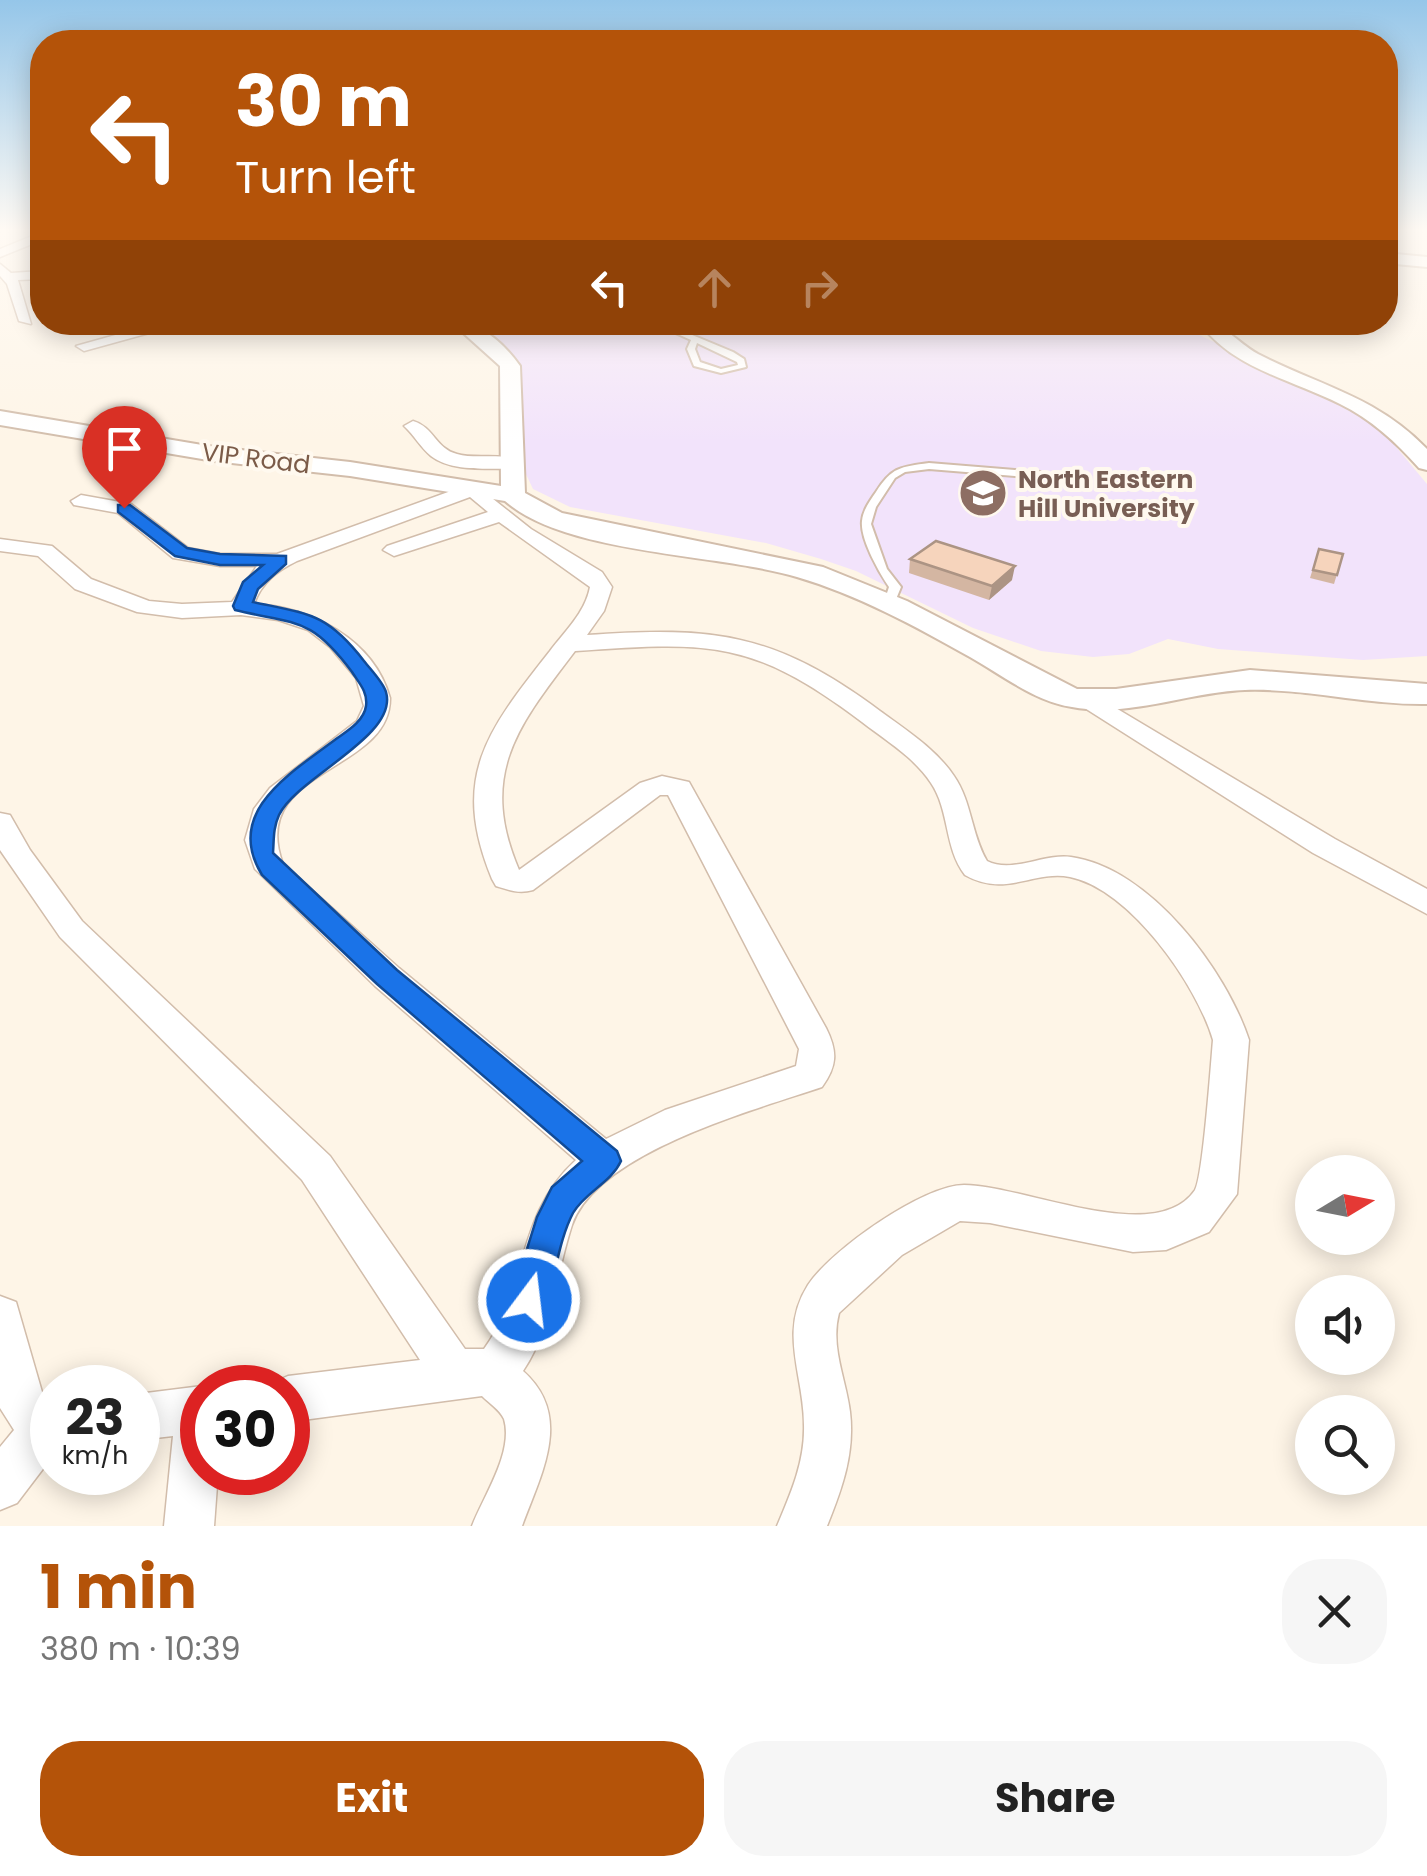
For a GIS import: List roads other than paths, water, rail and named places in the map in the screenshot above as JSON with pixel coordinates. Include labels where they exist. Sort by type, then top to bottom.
[{"type":"street","points":[[17,300],[26,321]]},
{"type":"street","points":[[84,346],[129,335]]},
{"type":"street","points":[[310,1396],[480,1375],[506,1359],[520,1336],[549,1228],[564,1198],[605,1161],[662,1130],[808,1078],[817,1068],[819,1056],[805,1021],[680,788],[662,786],[650,790],[522,883],[507,879],[492,843],[486,788],[496,751],[600,601],[601,587],[594,578],[524,533],[507,504],[514,430],[510,366],[476,335]]},
{"type":"street","points":[[1221,335],[1232,346],[1377,416],[1408,441],[1427,463]]},
{"type":"street","name":"VIP Road","points":[[0,418],[214,454],[350,468],[473,489]]},
{"type":"street","points":[[413,426],[425,432],[436,451],[446,455],[472,462],[511,463]]},
{"type":"street","points":[[81,502],[124,508],[181,553],[220,560],[280,560],[473,489],[556,521],[777,562],[828,576],[890,602],[1050,688],[1089,700],[1324,846],[1427,903]]},
{"type":"street","points":[[394,550],[507,504]]},
{"type":"street","points":[[0,546],[44,550],[83,584],[145,607],[182,611],[246,608],[312,620],[341,644],[376,690],[377,709],[363,729],[297,779],[269,809],[262,830],[261,854],[270,869],[387,977],[605,1161]]},
{"type":"street","points":[[246,608],[242,606],[250,586],[280,560]]},
{"type":"street","points":[[567,644],[673,639],[732,643],[772,657],[826,685],[919,754],[945,781],[961,818],[966,857],[974,867],[996,875],[1070,867],[1114,888],[1174,941],[1229,1025],[1232,1040],[1217,1194],[1208,1210],[1182,1228],[1151,1233],[1102,1231],[976,1204],[947,1206],[907,1228],[826,1296],[812,1333],[828,1418],[828,1450],[821,1484],[802,1526]]},
{"type":"street","points":[[1089,700],[1246,680],[1427,694]]},
{"type":"street","points":[[0,822],[17,854],[70,929],[316,1168],[452,1369],[480,1375],[520,1400],[529,1424],[526,1454],[497,1526]]},
{"type":"street","points":[[0,1317],[22,1404],[30,1413]]},
{"type":"street","points":[[0,1486],[30,1449]]},
{"type":"street","points":[[189,1526],[192,1495]]},
{"type":"lane","points":[[684,335],[737,358],[742,367],[721,371],[697,364],[691,350],[695,340]]},
{"type":"lane","points":[[890,602],[895,587],[882,569],[866,524],[891,476],[903,469],[929,466],[1040,475]]},
{"type":"place","name":"North Eastern Hill University","points":[[983,493]]}]
